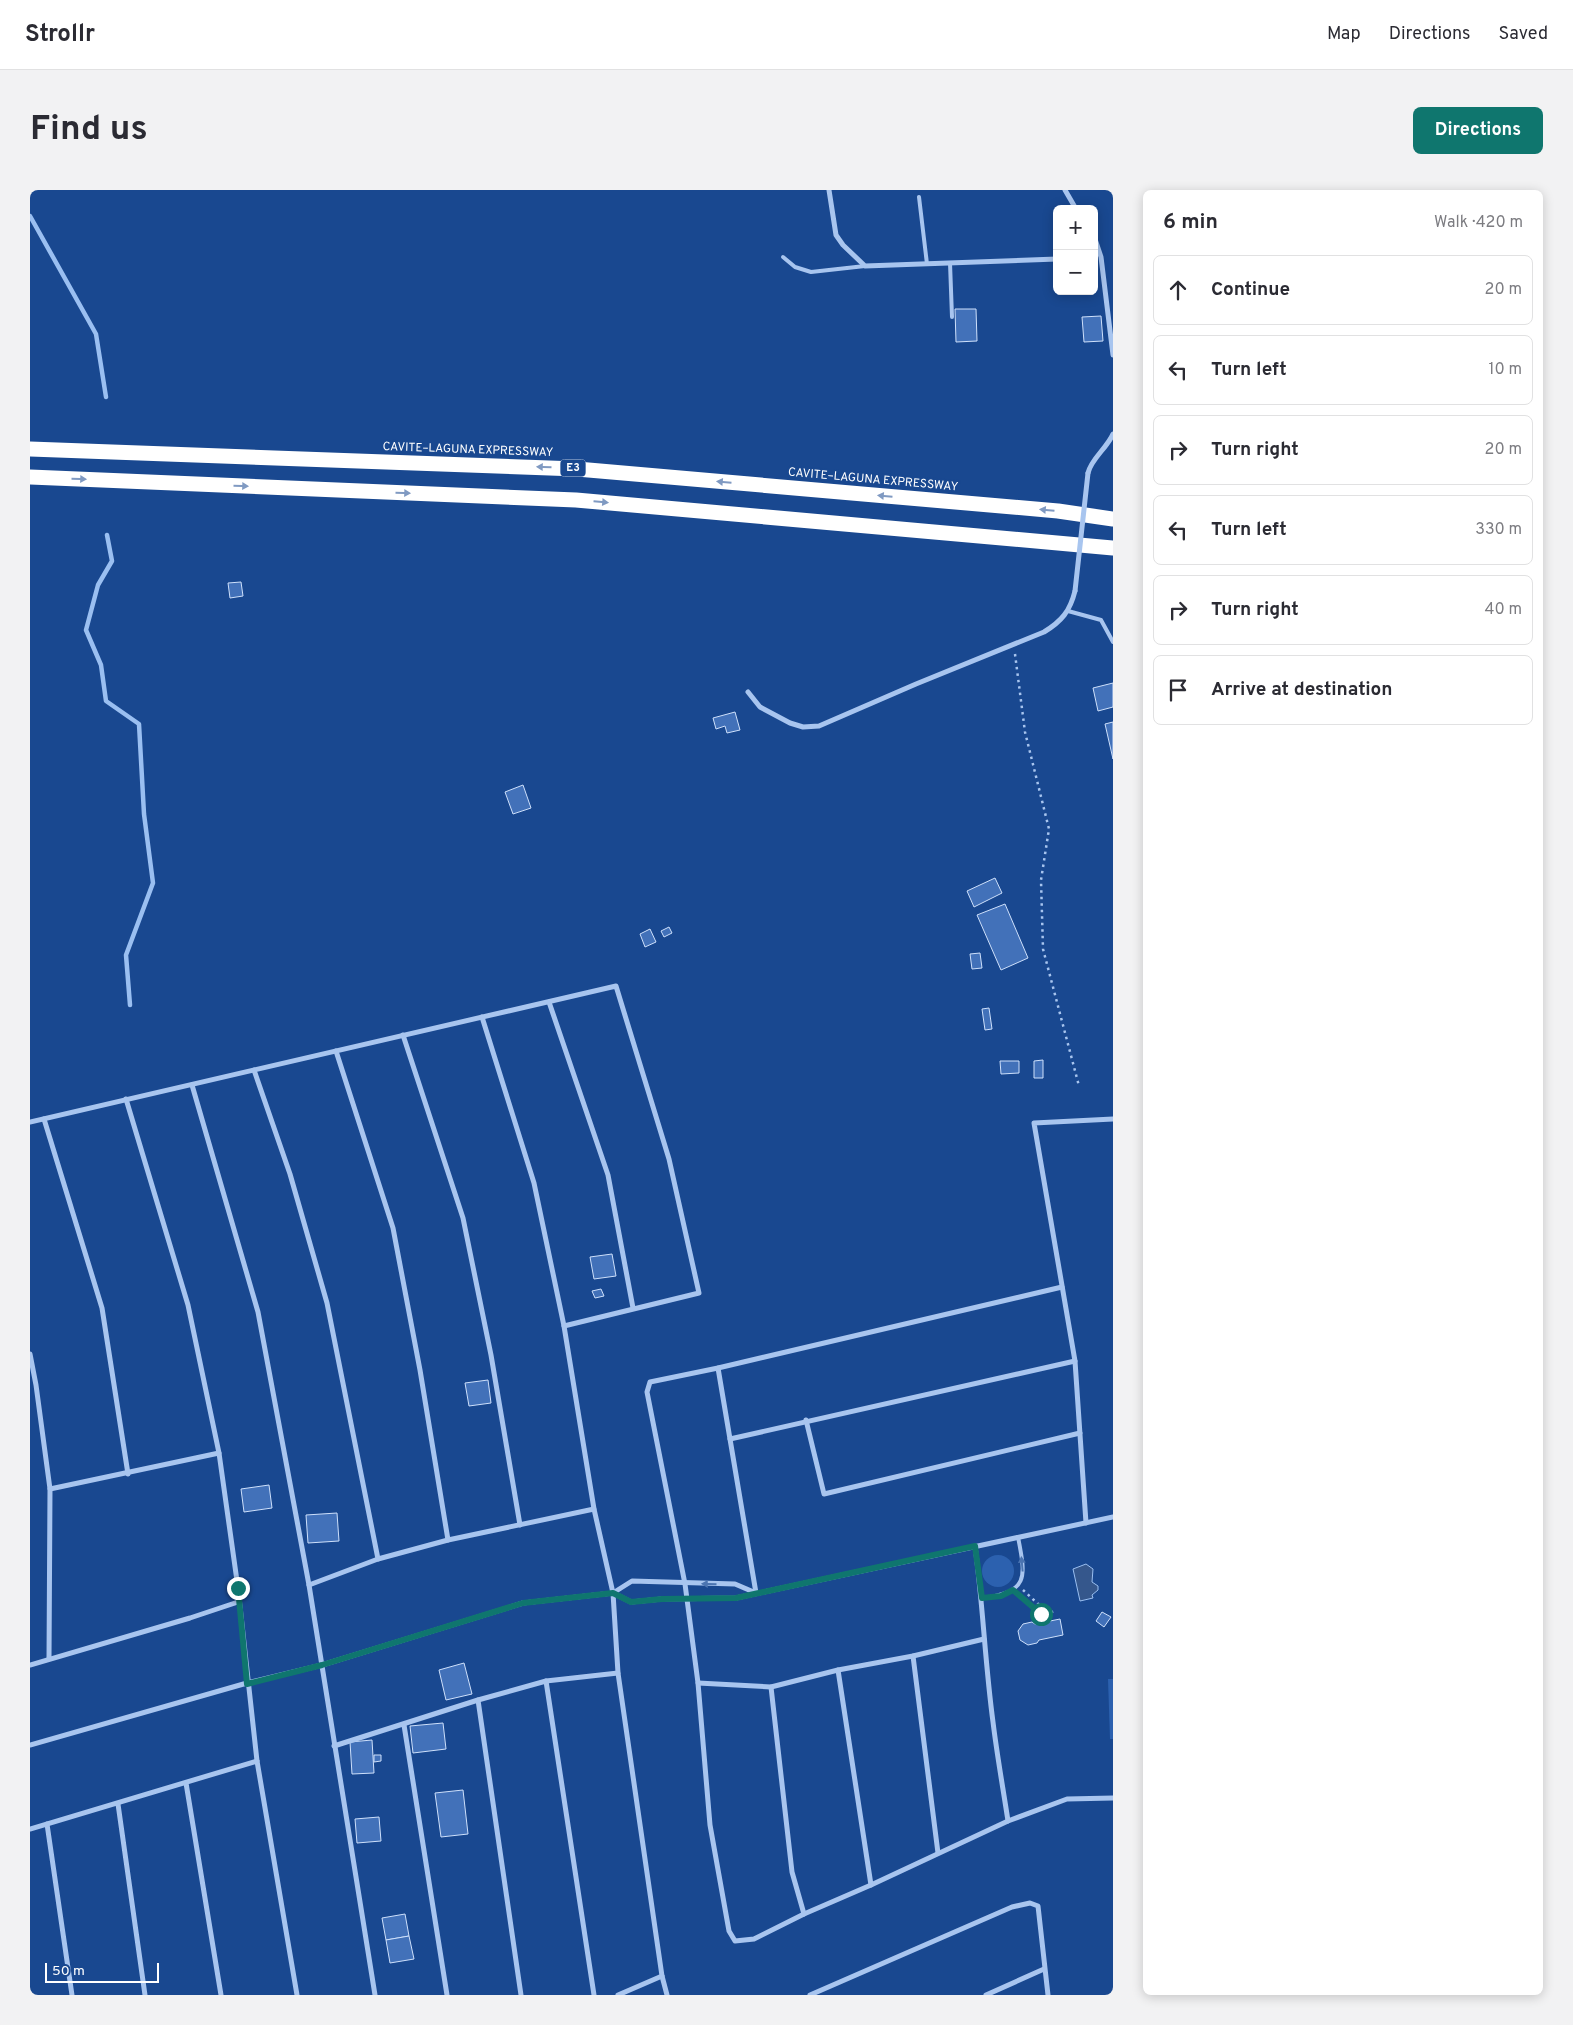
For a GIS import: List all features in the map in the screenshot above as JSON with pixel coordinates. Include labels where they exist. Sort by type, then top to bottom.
[{"type":"highway","name":"CAVITE–LAGUNA EXPRESSWAY","points":[[30,450],[577,468],[1058,511],[1113,519]]},
{"type":"highway","points":[[30,477],[576,500],[1113,548]]},
{"type":"street","points":[[828,190],[836,235],[843,245],[865,266],[1053,259]]},
{"type":"street","points":[[1065,190],[1074,205]]},
{"type":"street","points":[[1098,248],[1101,257],[1113,355]]},
{"type":"street","points":[[748,692],[760,707],[790,723],[803,728],[819,726],[916,684],[1015,645],[1057,624],[1068,611],[1075,591],[1088,473],[1093,462],[1107,447],[1113,434]]},
{"type":"street","points":[[30,1122],[616,986],[669,1158],[700,1293],[564,1326]]},
{"type":"street","points":[[549,1002],[608,1175],[633,1308]]},
{"type":"street","points":[[482,1017],[534,1183],[564,1326],[594,1509],[613,1593],[618,1674],[662,1976],[667,1995]]},
{"type":"street","points":[[403,1036],[463,1218],[491,1356],[520,1525]]},
{"type":"street","points":[[336,1051],[393,1228],[420,1370],[448,1540]]},
{"type":"street","points":[[254,1070],[290,1174],[327,1304],[378,1559]]},
{"type":"street","points":[[192,1085],[258,1312],[309,1585],[375,1995]]},
{"type":"street","points":[[126,1100],[188,1305],[219,1453],[238,1588],[247,1684],[257,1761],[297,1995]]},
{"type":"street","points":[[1086,1523],[1075,1361],[1034,1123],[1113,1118]]},
{"type":"street","points":[[44,1119],[102,1308],[128,1474]]},
{"type":"street","points":[[1062,1287],[718,1368],[650,1382],[647,1392],[684,1584],[698,1683],[710,1825],[729,1931],[735,1941],[754,1939],[804,1914],[1008,1821],[1067,1799],[1113,1798]]},
{"type":"street","points":[[30,1354],[50,1489],[49,1659]]},
{"type":"street","points":[[730,1439],[806,1420],[1075,1361]]},
{"type":"street","points":[[718,1368],[756,1593]]},
{"type":"street","points":[[806,1420],[824,1494],[1080,1433]]},
{"type":"street","points":[[50,1489],[128,1474],[219,1453]]},
{"type":"street","points":[[309,1585],[378,1559],[448,1540],[594,1509]]},
{"type":"street","points":[[613,1593],[631,1602],[685,1598],[736,1598],[1113,1516]]},
{"type":"street","points":[[975,1546],[982,1598],[992,1722],[1008,1821]]},
{"type":"street","points":[[30,1745],[322,1665],[523,1603],[613,1593],[632,1581],[735,1584],[756,1593]]},
{"type":"street","points":[[30,1665],[238,1602]]},
{"type":"street","points":[[698,1683],[771,1687],[838,1670],[913,1656],[984,1639]]},
{"type":"street","points":[[913,1656],[938,1853]]},
{"type":"street","points":[[838,1670],[871,1885]]},
{"type":"street","points":[[334,1746],[478,1700],[546,1681],[618,1674]]},
{"type":"street","points":[[546,1681],[594,1995]]},
{"type":"street","points":[[771,1687],[792,1872],[804,1914]]},
{"type":"street","points":[[478,1700],[521,1995]]},
{"type":"street","points":[[404,1725],[447,1995]]},
{"type":"street","points":[[30,1829],[257,1761]]},
{"type":"street","points":[[186,1783],[221,1995]]},
{"type":"street","points":[[118,1804],[146,1995]]},
{"type":"street","points":[[47,1824],[72,1995]]},
{"type":"street","points":[[810,1995],[1012,1907],[1030,1903],[1038,1906],[1048,1995]]},
{"type":"street","points":[[986,1995],[1044,1969]]},
{"type":"street","points":[[618,1995],[662,1976]]},
{"type":"lane","points":[[919,197],[927,264]]},
{"type":"lane","points":[[782,256],[794,267],[811,272],[865,266]]},
{"type":"lane","points":[[950,263],[952,317]]},
{"type":"lane","points":[[1068,611],[1101,620],[1113,642]]},
{"type":"lane","points":[[982,1598],[1001,1596],[1018,1585],[1024,1570],[1018,1537]]},
{"type":"path","points":[[1015,645],[1015,664],[1025,732],[1049,829],[1041,880],[1043,949],[1079,1086]]},
{"type":"path","points":[[1018,1585],[1048,1613]]},
{"type":"path","points":[[1013,1590],[1041,1614],[1057,1611]]},
{"type":"shaded area","points":[[998,1555],[1004,1556],[1009,1560],[1013,1565],[1013,1577],[1009,1582],[1004,1586],[998,1587],[992,1586],[987,1582],[983,1577],[982,1571],[983,1565],[987,1560],[992,1556]]},
{"type":"shaded area","points":[[1086,1564],[1093,1569],[1092,1582],[1098,1586],[1098,1590],[1092,1595],[1093,1598],[1080,1601],[1073,1569]]},
{"type":"shaded area","points":[[1108,1679],[1113,1679],[1113,1739],[1110,1739]]},
{"type":"building","points":[[955,309],[976,309],[977,341],[956,342]]},
{"type":"building","points":[[1101,316],[1103,341],[1084,342],[1082,317]]},
{"type":"building","points":[[241,582],[243,596],[230,598],[228,583]]},
{"type":"building","points":[[1113,683],[1113,707],[1098,711],[1093,688]]},
{"type":"building","points":[[735,712],[740,730],[727,733],[725,726],[716,729],[713,718]]},
{"type":"building","points":[[1113,722],[1113,759],[1105,724]]},
{"type":"building","points":[[523,785],[531,808],[513,814],[505,792]]},
{"type":"building","points":[[995,878],[1002,893],[974,907],[967,891]]},
{"type":"building","points":[[1005,904],[1028,958],[1001,970],[977,915]]},
{"type":"building","points":[[669,927],[672,933],[664,937],[661,931]]},
{"type":"building","points":[[650,929],[656,942],[645,947],[640,934]]},
{"type":"building","points":[[980,953],[982,968],[972,969],[970,954]]},
{"type":"building","points":[[989,1008],[992,1029],[985,1030],[982,1009]]},
{"type":"building","points":[[1043,1060],[1043,1078],[1034,1078],[1034,1061]]},
{"type":"building","points":[[1000,1061],[1019,1061],[1019,1073],[1001,1074]]},
{"type":"building","points":[[612,1254],[616,1276],[594,1279],[590,1257]]},
{"type":"building","points":[[601,1289],[604,1296],[595,1298],[592,1291]]},
{"type":"building","points":[[488,1380],[491,1403],[469,1406],[465,1383]]},
{"type":"building","points":[[269,1485],[272,1508],[244,1512],[241,1489]]},
{"type":"building","points":[[337,1513],[339,1541],[308,1543],[306,1515]]},
{"type":"building","points":[[1102,1612],[1111,1617],[1104,1627],[1096,1621]]},
{"type":"building","points":[[1060,1619],[1063,1635],[1039,1640],[1037,1643],[1028,1645],[1020,1640],[1018,1631],[1023,1624],[1032,1622],[1035,1624]]},
{"type":"building","points":[[464,1663],[472,1694],[446,1700],[439,1670]]},
{"type":"building","points":[[443,1723],[446,1749],[413,1753],[410,1726]]},
{"type":"building","points":[[372,1740],[374,1773],[352,1774],[350,1742]]},
{"type":"building","points":[[374,1755],[381,1755],[381,1761],[374,1762]]},
{"type":"building","points":[[463,1790],[468,1834],[441,1837],[435,1793]]},
{"type":"building","points":[[379,1817],[381,1841],[357,1843],[355,1819]]},
{"type":"building","points":[[405,1914],[409,1936],[386,1940],[382,1918]]},
{"type":"building","points":[[409,1936],[414,1959],[390,1963],[386,1940]]},
{"type":"waterway","points":[[30,216],[96,334],[106,397]]},
{"type":"waterway","points":[[107,535],[112,561],[98,585],[86,630],[101,665],[106,701],[139,724],[144,814],[153,883],[126,955],[130,1005]]},
{"type":"route","points":[[238,1588],[247,1684],[322,1665],[523,1603],[613,1593],[631,1602],[662,1599],[736,1598],[975,1546],[982,1598],[1001,1596],[1013,1590],[1041,1614]]}]
